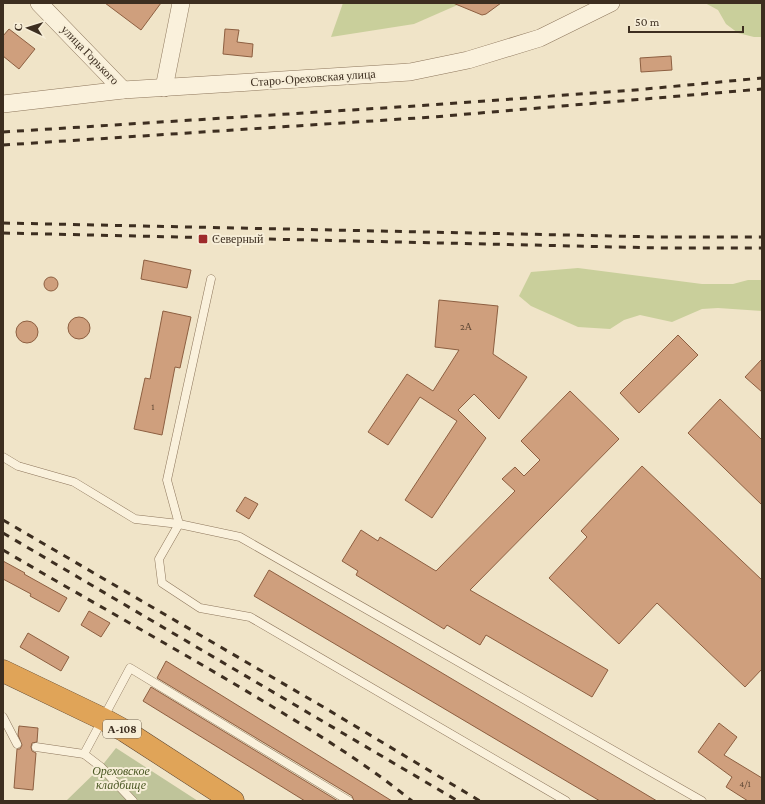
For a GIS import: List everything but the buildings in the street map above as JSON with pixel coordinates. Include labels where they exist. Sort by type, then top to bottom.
[{"type":"highway","name":"А-108","points":[[3,671],[103,719],[138,739],[233,801]]},
{"type":"street","name":"улица Горького","points":[[39,3],[123,90]]},
{"type":"street","points":[[164,88],[181,3]]},
{"type":"street","name":"Старо-Ореховская улица","points":[[3,104],[123,90],[410,72],[468,60],[540,38],[585,9],[611,3]]},
{"type":"lane","points":[[211,279],[167,480],[179,524],[159,559],[162,583],[200,608],[250,617],[566,801]]},
{"type":"lane","points":[[3,457],[18,466],[74,482],[135,519],[179,524],[240,537],[697,800]]},
{"type":"lane","points":[[84,754],[130,668],[349,801]]},
{"type":"lane","points":[[3,717],[17,744]]},
{"type":"lane","points":[[36,747],[84,754],[101,767],[133,801]]},
{"type":"green space","points":[[343,3],[462,3],[414,24],[331,37]]},
{"type":"green space","points":[[705,3],[762,3],[762,37],[754,37],[738,33],[726,24],[718,10]]},
{"type":"green space","points":[[578,268],[702,284],[733,284],[748,280],[762,280],[762,311],[718,308],[702,309],[672,322],[640,315],[624,320],[610,329],[578,327],[531,306],[519,296],[531,272]]},
{"type":"green space","name":"Ореховское кладбище","points":[[116,748],[198,801],[66,801],[101,767]]},
{"type":"railway","points":[[3,132],[430,105],[635,90],[762,78]]},
{"type":"railway","points":[[3,145],[433,117],[762,89]]},
{"type":"railway","points":[[3,223],[659,237],[762,237]]},
{"type":"railway","points":[[3,233],[661,248],[762,248]]},
{"type":"railway","points":[[3,520],[325,708],[480,801]]},
{"type":"railway","points":[[3,533],[458,801]]},
{"type":"railway","points":[[3,550],[213,671],[286,715],[351,756],[412,801]]},
{"type":"place","name":"Северный","points":[[203,239]]}]
